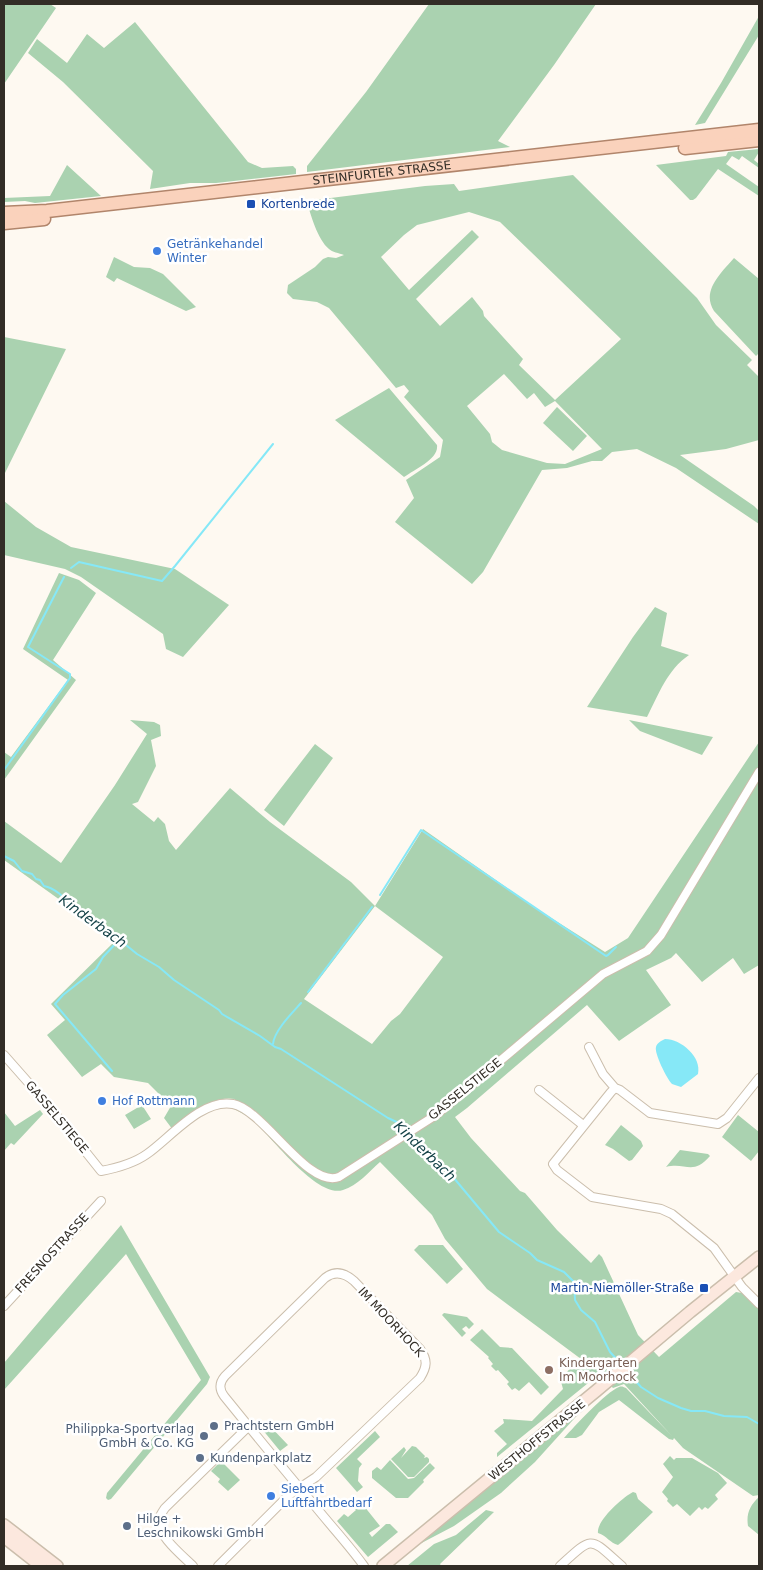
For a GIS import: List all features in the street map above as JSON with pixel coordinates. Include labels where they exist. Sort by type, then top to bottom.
[{"type":"main road","name":"STEINFURTER STRASSE","points":[[4,213],[66,209],[759,130]]},
{"type":"main road","name":"STEINFURTER STRASSE","points":[[4,223],[759,140]]},
{"type":"street","name":"GASSELSTIEGE","points":[[4,1055],[49,1106],[101,1171],[133,1162],[146,1155],[199,1112],[215,1104],[236,1104],[252,1116],[314,1173],[332,1180],[349,1172],[436,1115],[603,974],[647,951],[661,935],[759,772]]},
{"type":"street","points":[[589,1047],[602,1074],[615,1088],[650,1113],[718,1124],[726,1118],[759,1078]]},
{"type":"street","points":[[615,1088],[552,1164],[592,1198],[667,1211],[714,1248],[734,1277],[759,1304]]},
{"type":"street","points":[[539,1090],[583,1126]]},
{"type":"street","name":"FRESNOSTRASSE","points":[[4,1306],[101,1201]]},
{"type":"street","name":"WESTHOFFSTRASSE","points":[[383,1566],[759,1257]]},
{"type":"street","name":"IM MOORHOCK","points":[[248,1427],[222,1394],[220,1389],[224,1376],[325,1278],[333,1273],[344,1274],[354,1280],[362,1291],[420,1349],[426,1358],[427,1365],[420,1378],[316,1478],[300,1488]]},
{"type":"street","points":[[193,1566],[166,1539],[161,1531],[159,1518],[165,1508],[248,1427],[364,1566]]},
{"type":"street","points":[[218,1566],[289,1495],[300,1488]]},
{"type":"street","points":[[4,1526],[57,1566]]},
{"type":"street","points":[[4,1537],[41,1566]]},
{"type":"street","points":[[560,1566],[582,1546],[589,1543],[602,1546],[622,1566]]},
{"type":"green space","points":[[4,4],[50,4],[56,8],[4,84]]},
{"type":"green space","points":[[429,4],[596,4],[498,141],[510,147],[307,172],[307,166],[366,92]]},
{"type":"green space","points":[[759,16],[759,35],[705,123],[695,125],[721,83]]},
{"type":"green space","points":[[135,22],[248,162],[262,168],[293,166],[296,169],[296,174],[216,183],[190,183],[150,189],[153,171],[63,82],[28,53],[37,39],[67,63],[87,34],[104,48]]},
{"type":"green space","points":[[759,149],[754,160],[759,164],[759,168],[742,156],[739,160],[732,156],[726,164],[759,187],[759,196],[718,169],[696,198],[690,200],[656,165],[726,156],[728,152]]},
{"type":"green space","points":[[67,165],[101,196],[35,203],[25,201],[4,202],[4,198],[50,196]]},
{"type":"green space","points":[[573,175],[697,298],[716,325],[752,360],[747,365],[759,377],[759,440],[726,449],[680,455],[754,506],[759,511],[759,524],[676,468],[637,449],[612,452],[602,461],[592,461],[567,468],[542,470],[483,572],[472,584],[395,522],[414,498],[406,480],[440,457],[443,440],[404,397],[409,391],[404,385],[396,388],[329,308],[317,302],[293,299],[287,293],[288,285],[315,267],[323,259],[344,255],[330,250],[321,240],[312,220],[307,201],[454,184],[459,191]],"holes":[[[469,212],[500,222],[621,339],[555,400],[519,365],[523,359],[484,316],[483,311],[472,297],[440,326],[416,299],[479,237],[472,230],[409,290],[381,257],[417,225]],[[504,374],[527,399],[534,393],[545,407],[555,401],[602,449],[565,464],[547,463],[502,450],[492,442],[490,434],[467,406]]]},
{"type":"green space","points":[[114,257],[134,267],[150,268],[163,274],[196,307],[186,311],[117,278],[114,282],[106,277]]},
{"type":"green space","points":[[734,258],[759,279],[759,353],[756,356],[714,311],[711,304],[711,289],[714,283]]},
{"type":"green space","points":[[4,337],[66,349],[4,475]]},
{"type":"green space","points":[[389,388],[437,445],[437,450],[430,459],[404,477],[335,420]]},
{"type":"green space","points":[[557,407],[587,436],[573,451],[543,423]]},
{"type":"green space","points":[[4,501],[36,527],[71,547],[175,569],[229,605],[183,657],[166,649],[163,634],[81,577],[65,569],[4,555]]},
{"type":"green space","points":[[59,573],[79,580],[96,593],[53,660],[76,680],[4,780],[4,752],[11,757],[68,680],[23,649]]},
{"type":"green space","points":[[655,607],[667,613],[661,646],[689,655],[669,675],[647,717],[587,707],[633,637]]},
{"type":"green space","points":[[130,720],[154,722],[160,725],[161,736],[151,740],[156,766],[138,802],[132,804],[154,822],[158,817],[165,824],[169,841],[176,850],[230,788],[270,822],[351,882],[375,906],[423,829],[537,909],[605,952],[628,938],[759,742],[759,965],[744,974],[733,958],[702,982],[676,953],[671,958],[646,970],[671,1005],[619,1041],[587,1005],[455,1117],[471,1138],[520,1191],[525,1193],[557,1230],[591,1263],[599,1254],[602,1257],[638,1335],[659,1357],[736,1292],[742,1293],[759,1308],[759,1495],[753,1496],[683,1448],[674,1438],[673,1440],[669,1439],[619,1400],[599,1412],[582,1435],[576,1438],[564,1438],[599,1402],[619,1387],[626,1388],[672,1436],[624,1384],[613,1388],[611,1386],[582,1410],[535,1462],[501,1493],[454,1526],[412,1548],[610,1384],[598,1375],[497,1457],[497,1453],[507,1444],[494,1431],[504,1423],[503,1419],[532,1421],[563,1389],[560,1378],[581,1359],[487,1289],[445,1239],[432,1215],[380,1162],[363,1178],[343,1190],[332,1190],[320,1185],[294,1164],[251,1119],[234,1109],[235,1099],[218,1100],[201,1107],[173,1130],[164,1118],[171,1106],[148,1083],[114,1077],[101,1064],[82,1077],[47,1035],[65,1020],[51,1004],[116,940],[4,860],[4,821],[61,863],[115,785],[147,734]],"holes":[[[375,906],[443,957],[400,1014],[391,1021],[372,1044],[304,999]]]},
{"type":"green space","points":[[629,720],[713,737],[702,755],[640,731]]},
{"type":"green space","points":[[315,744],[333,758],[284,826],[264,810]]},
{"type":"green space","points":[[142,1105],[151,1119],[134,1129],[125,1115]]},
{"type":"green space","points":[[40,1110],[43,1114],[14,1145],[11,1143],[4,1151],[4,1112],[15,1126]]},
{"type":"green space","points":[[738,1115],[759,1132],[759,1151],[751,1161],[722,1137]]},
{"type":"green space","points":[[621,1125],[641,1141],[643,1146],[632,1160],[629,1161],[605,1145]]},
{"type":"green space","points":[[680,1150],[708,1154],[710,1156],[704,1162],[694,1167],[666,1167]]},
{"type":"green space","points":[[121,1225],[210,1377],[207,1384],[111,1499],[108,1500],[106,1498],[107,1493],[201,1380],[126,1254],[4,1390],[4,1363]]},
{"type":"green space","points":[[419,1245],[443,1245],[463,1269],[447,1284],[414,1250]]},
{"type":"green space","points":[[444,1313],[467,1317],[474,1324],[469,1329],[466,1326],[462,1329],[466,1333],[462,1337],[442,1315]]},
{"type":"green space","points":[[482,1329],[500,1347],[512,1348],[549,1387],[541,1395],[529,1382],[519,1391],[515,1388],[512,1390],[507,1384],[509,1382],[498,1370],[496,1371],[491,1366],[493,1364],[489,1357],[470,1340]]},
{"type":"green space","points":[[268,1424],[288,1445],[280,1451],[262,1429]]},
{"type":"green space","points":[[375,1431],[380,1437],[357,1459],[362,1464],[359,1468],[358,1481],[363,1487],[357,1492],[336,1468]]},
{"type":"green space","points":[[412,1446],[416,1447],[425,1456],[424,1458],[427,1457],[429,1462],[414,1477],[408,1477],[391,1459],[404,1447],[406,1450],[401,1458]]},
{"type":"green space","points":[[670,1456],[674,1460],[676,1458],[692,1458],[718,1473],[727,1483],[715,1495],[718,1499],[708,1509],[705,1507],[702,1510],[699,1507],[690,1516],[677,1504],[673,1507],[667,1501],[668,1499],[662,1492],[673,1477],[663,1464]]},
{"type":"green space","points":[[390,1460],[408,1479],[414,1478],[430,1463],[435,1468],[408,1498],[396,1498],[372,1478],[372,1471],[377,1467],[381,1470]]},
{"type":"green space","points":[[221,1461],[240,1480],[228,1491],[218,1482],[220,1479],[211,1471]]},
{"type":"green space","points":[[633,1492],[653,1512],[618,1545],[598,1533],[599,1528],[601,1522],[611,1510]]},
{"type":"green space","points":[[759,1497],[759,1535],[748,1526],[748,1518],[749,1510]]},
{"type":"green space","points":[[360,1501],[380,1526],[369,1533],[372,1537],[386,1524],[390,1524],[398,1532],[368,1557],[337,1521],[344,1514],[348,1517],[356,1510],[353,1507]]},
{"type":"green space","points":[[486,1510],[494,1512],[440,1564],[441,1566],[407,1566],[434,1544],[456,1535]]},
{"type":"water","points":[[665,1039],[684,1046],[694,1055],[697,1061],[698,1074],[681,1087],[672,1084],[661,1066],[657,1055],[656,1050],[659,1042]]},
{"type":"waterway","points":[[71,568],[79,562],[162,581],[273,444]]},
{"type":"waterway","points":[[4,770],[70,678],[70,674],[28,647],[64,577]]},
{"type":"waterway","points":[[380,895],[421,830],[606,956],[616,947]]},
{"type":"waterway","name":"Kinderbach","points":[[4,856],[14,861],[22,871],[32,874],[44,886],[59,893],[70,905],[76,906],[80,911],[88,914],[137,954],[159,967],[222,1014],[281,1049],[388,1118],[403,1125],[407,1130]]},
{"type":"waterway","points":[[308,992],[372,907]]},
{"type":"waterway","points":[[112,1071],[55,1004],[63,995],[96,969],[103,957],[120,939]]},
{"type":"waterway","points":[[273,1044],[280,1028],[301,1003]]},
{"type":"waterway","name":"Kinderbach","points":[[410,1133],[448,1171],[499,1232],[537,1260],[564,1272],[574,1282],[575,1300],[581,1310],[595,1322],[610,1352],[621,1364]]},
{"type":"waterway","name":"Kinderbach","points":[[627,1371],[641,1387],[658,1398],[681,1408],[724,1416],[747,1417],[759,1424]]},
{"type":"place","name":"Kortenbrede","points":[[251,204]]},
{"type":"place","name":"Getränkehandel Winter","points":[[157,251]]},
{"type":"place","name":"Hof Rottmann","points":[[102,1101]]},
{"type":"place","name":"Martin-Niemöller-Straße","points":[[704,1288]]},
{"type":"place","name":"Kindergarten Im Moorhock","points":[[549,1370]]},
{"type":"place","name":"Prachtstern GmbH","points":[[214,1426]]},
{"type":"place","name":"Philippka-Sportverlag GmbH & Co. KG","points":[[204,1436]]},
{"type":"place","name":"Kundenparkplatz","points":[[200,1458]]},
{"type":"place","name":"Siebert Luftfahrtbedarf","points":[[271,1496]]},
{"type":"place","name":"Hilge + Leschnikowski GmbH","points":[[127,1526]]}]
